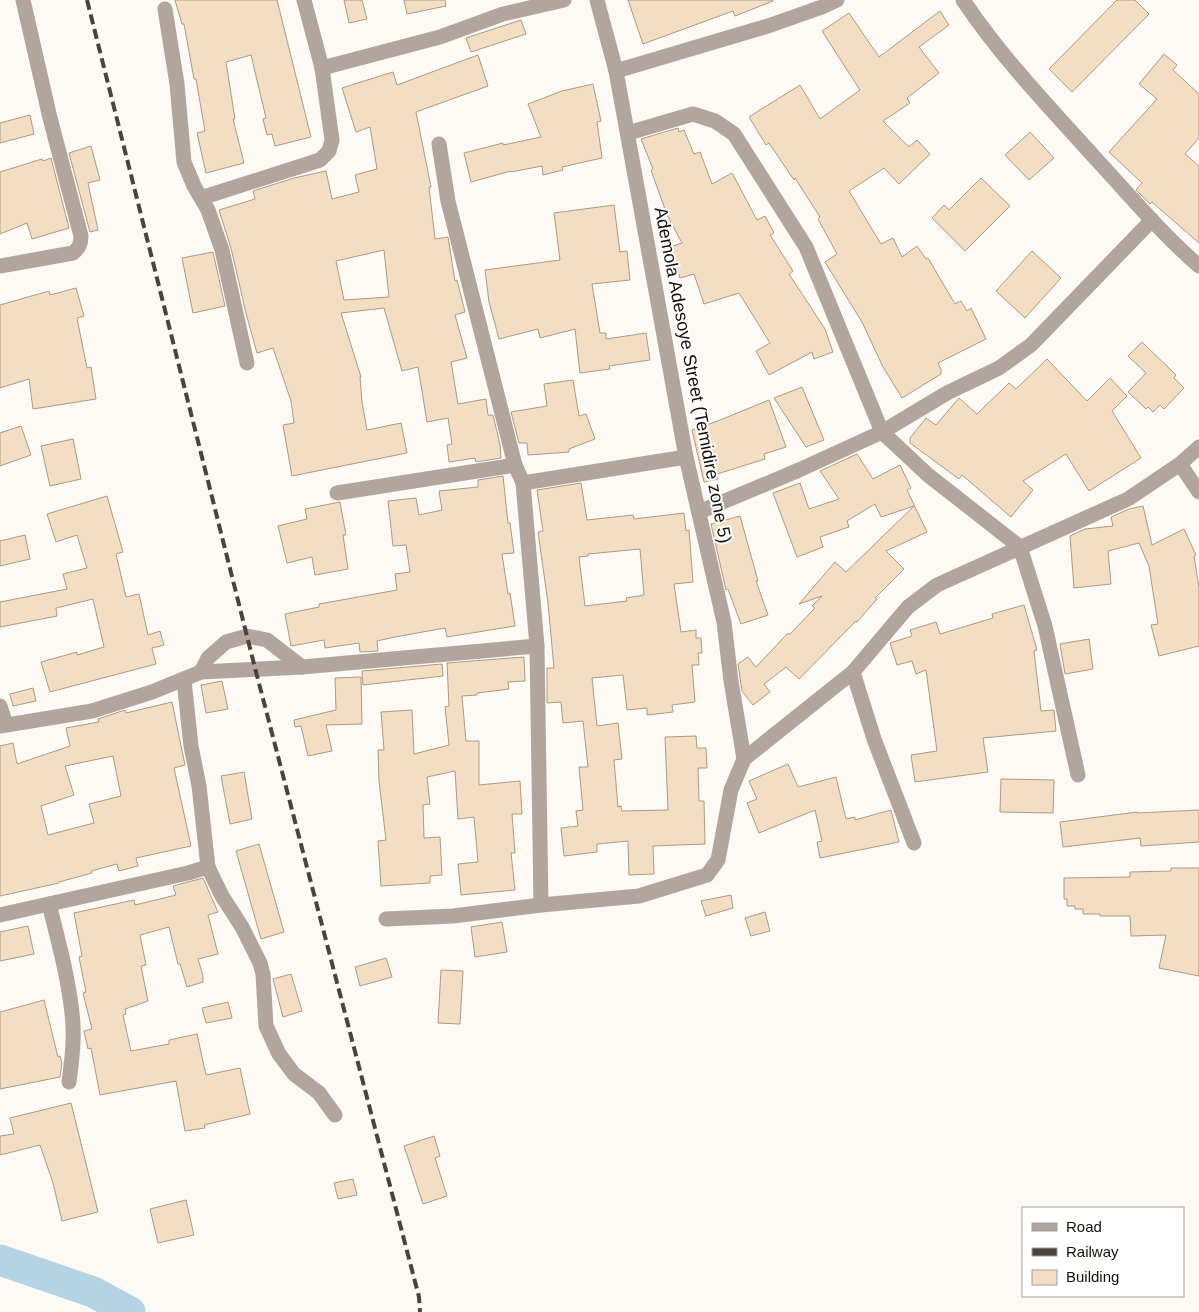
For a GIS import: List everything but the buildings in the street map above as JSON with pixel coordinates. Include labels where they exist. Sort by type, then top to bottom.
[{"type":"street","points":[[0,266],[73,253],[81,243],[81,236],[50,118],[23,0]]},
{"type":"street","points":[[201,198],[320,160],[329,151],[332,140],[322,68],[304,0]]},
{"type":"street","points":[[322,68],[440,38],[501,7],[564,0]]},
{"type":"street","name":"Ademola Adesoye Street (Temidire zone 5)","points":[[598,0],[616,71],[628,133],[686,457],[724,622],[731,681],[744,759]]},
{"type":"street","points":[[616,71],[768,26],[837,0]]},
{"type":"street","points":[[963,0],[979,23],[1055,114],[1169,240],[1199,266]]},
{"type":"street","points":[[165,9],[178,84],[184,162],[208,210],[222,250],[247,363]]},
{"type":"street","points":[[628,133],[693,114],[715,121],[734,134],[806,247],[882,432],[928,475],[1020,547],[1044,626],[1078,775]]},
{"type":"street","points":[[439,144],[448,201],[515,465],[523,483],[537,646],[541,905]]},
{"type":"street","points":[[699,512],[799,470],[882,432],[947,393],[999,368],[1031,345],[1152,220]]},
{"type":"street","points":[[386,919],[453,916],[541,905],[639,896],[707,875],[718,860],[731,790],[744,759],[854,672],[908,607],[937,585],[1128,499],[1180,464],[1199,448]]},
{"type":"street","points":[[523,483],[686,457]]},
{"type":"street","points":[[1180,464],[1199,492]]},
{"type":"street","points":[[337,493],[515,465]]},
{"type":"street","points":[[201,672],[208,658],[226,642],[247,636],[267,640],[302,667]]},
{"type":"street","points":[[0,706],[3,725],[92,711],[184,680],[201,672],[302,667],[537,646]]},
{"type":"street","points":[[854,672],[874,739],[914,843]]},
{"type":"street","points":[[184,680],[208,867],[222,896],[242,927],[260,962],[263,974],[266,1026],[279,1054],[294,1074],[319,1093],[335,1115]]},
{"type":"street","points":[[0,915],[208,867]]},
{"type":"street","points":[[49,904],[73,1014],[73,1053],[69,1082]]},
{"type":"waterway","points":[[0,1260],[93,1292],[130,1312]]},
{"type":"railway","points":[[87,0],[255,668],[419,1297],[420,1312]]}]
